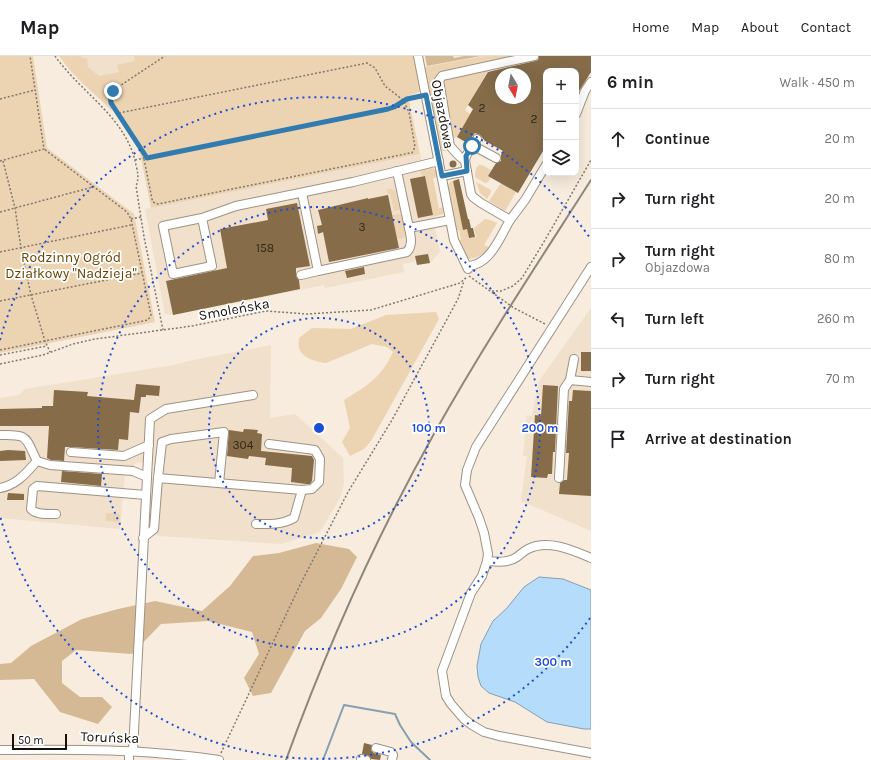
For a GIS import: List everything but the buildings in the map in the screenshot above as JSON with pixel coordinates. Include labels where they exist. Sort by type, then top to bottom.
[{"type":"street","name":"Objazdowa","points":[[418,56],[454,240],[468,270]]},
{"type":"street","points":[[465,160],[450,146],[439,80],[442,76],[534,56]]},
{"type":"street","points":[[579,106],[585,91],[591,82]]},
{"type":"street","points":[[496,158],[474,142],[465,160],[471,194],[480,203],[510,220]]},
{"type":"street","points":[[202,218],[212,266],[173,274],[163,226],[202,218],[236,206],[302,193],[439,161]]},
{"type":"street","points":[[468,270],[488,256],[543,170]]},
{"type":"street","points":[[301,275],[407,252],[412,241],[396,171]]},
{"type":"street","points":[[442,176],[467,171]]},
{"type":"street","points":[[302,193],[318,271]]},
{"type":"street","points":[[409,228],[450,220]]},
{"type":"street","points":[[591,267],[476,447],[467,470],[465,485],[480,518],[488,554],[482,576],[471,593],[442,671],[444,688],[448,700],[464,719],[484,732],[591,753]]},
{"type":"street","points":[[559,478],[564,389],[570,380],[574,359]]},
{"type":"street","points":[[570,380],[591,382]]},
{"type":"street","points":[[129,760],[131,751],[150,419],[166,409],[254,395]]},
{"type":"street","points":[[143,538],[154,529],[162,442],[172,439],[224,432],[219,483]]},
{"type":"street","points":[[0,436],[18,434],[24,437],[37,461],[50,465],[133,471],[147,477]]},
{"type":"street","points":[[158,478],[302,490],[312,489],[319,482],[320,458],[315,450],[269,444]]},
{"type":"street","points":[[71,452],[124,456],[149,445]]},
{"type":"street","points":[[0,488],[7,487],[16,482],[37,461]]},
{"type":"street","points":[[56,514],[37,513],[32,510],[33,489],[35,487],[146,496]]},
{"type":"street","points":[[256,524],[271,525],[286,522],[294,518],[302,490]]},
{"type":"street","points":[[487,561],[504,562],[516,558],[527,549],[538,546],[552,545],[570,549],[591,558]]},
{"type":"street","points":[[376,748],[391,752],[393,755],[392,760]]},
{"type":"street","name":"Toruńska","points":[[0,750],[69,749],[131,751],[219,760]]},
{"type":"path","points":[[0,350],[148,320],[151,316],[131,219],[127,212],[44,149],[30,56]]},
{"type":"path","points":[[55,56],[70,76],[107,112],[129,143],[135,160],[138,180],[136,186],[141,217],[164,330]]},
{"type":"path","points":[[147,158],[110,100],[110,95],[113,91],[165,56]]},
{"type":"path","points":[[119,113],[367,63],[375,68],[385,86],[403,100],[408,112],[415,144],[415,150],[410,154],[158,204],[153,202],[152,199],[144,159]]},
{"type":"path","points":[[0,99],[35,90]]},
{"type":"path","points":[[135,160],[388,109],[394,107],[403,100],[426,95]]},
{"type":"path","points":[[44,149],[1,161],[15,208],[21,248],[31,295],[45,341],[50,352]]},
{"type":"path","points":[[492,291],[507,289],[522,278],[591,160]]},
{"type":"path","points":[[0,212],[94,186]]},
{"type":"path","points":[[131,219],[141,217]]},
{"type":"path","points":[[0,252],[132,225]]},
{"type":"path","points":[[219,760],[224,746],[320,545],[348,492],[392,420],[458,298],[468,270],[514,308],[552,327]]},
{"type":"path","points":[[0,301],[142,273]]},
{"type":"path","name":"Smoleńska","points":[[0,364],[43,355],[74,344],[95,339],[192,326],[266,311],[307,314],[371,310],[464,281]]},
{"type":"path","points":[[0,355],[48,346]]},
{"type":"shaded area","points":[[74,56],[160,56],[99,81]]},
{"type":"shaded area","points":[[425,56],[453,56],[454,58],[464,56],[481,56],[427,66]]},
{"type":"shaded area","points":[[420,154],[440,252],[430,263],[417,265],[416,261],[403,264],[404,272],[325,288],[324,285],[173,315],[165,314],[145,209]]},
{"type":"shaded area","points":[[591,308],[591,531],[521,501],[527,456],[523,456],[527,415],[532,416],[539,381]]},
{"type":"shaded area","points":[[271,345],[270,418],[295,414],[343,458],[344,484],[340,498],[320,532],[281,544],[159,536],[148,531],[154,465],[137,462],[125,474],[120,529],[0,518],[0,398],[19,395],[25,389],[174,365]]},
{"type":"shaded area","points":[[316,543],[349,549],[357,557],[341,589],[321,618],[305,631],[271,693],[253,696],[244,678],[259,654],[252,632],[208,621],[161,624],[132,654],[76,650],[62,661],[62,683],[80,697],[102,697],[112,707],[98,724],[60,712],[34,679],[0,680],[0,664],[11,663],[31,646],[82,619],[155,601],[202,611],[230,586],[253,556],[279,553]]},
{"type":"green space","name":"Rodzinny Ogród Działkowy \"Nadzieja\"","points":[[0,56],[33,56],[47,148],[134,214],[155,322],[0,353]]},
{"type":"green space","points":[[59,56],[81,56],[82,58],[87,58],[88,67],[99,76],[119,72],[117,65],[135,61],[134,56],[414,56],[421,91],[408,96],[420,154],[151,208],[139,148],[113,109],[111,110],[70,71]]},
{"type":"green space","points":[[484,56],[517,56],[486,64],[488,71],[465,110],[470,114],[457,137],[444,140],[446,151],[441,151],[425,67]]},
{"type":"green space","points":[[479,165],[491,170],[488,176],[491,177],[488,182],[485,183],[475,177],[476,168]]},
{"type":"green space","points":[[430,167],[436,170],[438,175],[438,177],[433,178],[439,208],[445,207],[443,214],[433,217],[425,176],[422,176],[420,170]]},
{"type":"green space","points":[[453,181],[463,229],[467,229],[469,238],[476,237],[474,228],[485,219],[497,223],[484,245],[489,247],[480,256],[475,258],[468,259],[459,241],[461,240],[459,230],[456,230],[447,185]]},
{"type":"green space","points":[[476,182],[491,190],[487,199],[480,193]]},
{"type":"green space","points":[[501,183],[516,192],[505,211],[489,201]]},
{"type":"green space","points":[[387,189],[392,189],[395,191],[400,210],[394,211],[390,194],[388,194]]},
{"type":"green space","points":[[401,214],[406,237],[397,239],[392,215]]},
{"type":"green space","points":[[436,312],[439,319],[371,441],[364,449],[350,456],[342,442],[350,428],[344,400],[373,380],[384,368],[393,352],[387,347],[372,344],[326,363],[306,357],[299,348],[299,338],[312,328],[351,329],[386,315]]},
{"type":"green space","points":[[106,513],[120,514],[119,522],[106,521]]},
{"type":"water","points":[[539,577],[563,579],[591,590],[591,729],[547,722],[515,702],[489,693],[481,686],[477,666],[481,644],[493,621],[507,608],[524,587]]},
{"type":"waterway","points":[[323,760],[344,705],[395,714],[411,742],[430,760]]},
{"type":"railway","points":[[286,760],[318,676],[354,593],[413,472],[472,368],[591,180]]},
{"type":"route","points":[[113,91],[110,95],[111,103],[119,113],[147,158],[388,109],[394,107],[403,100],[426,95],[442,176],[467,171],[465,160],[472,146]]}]
